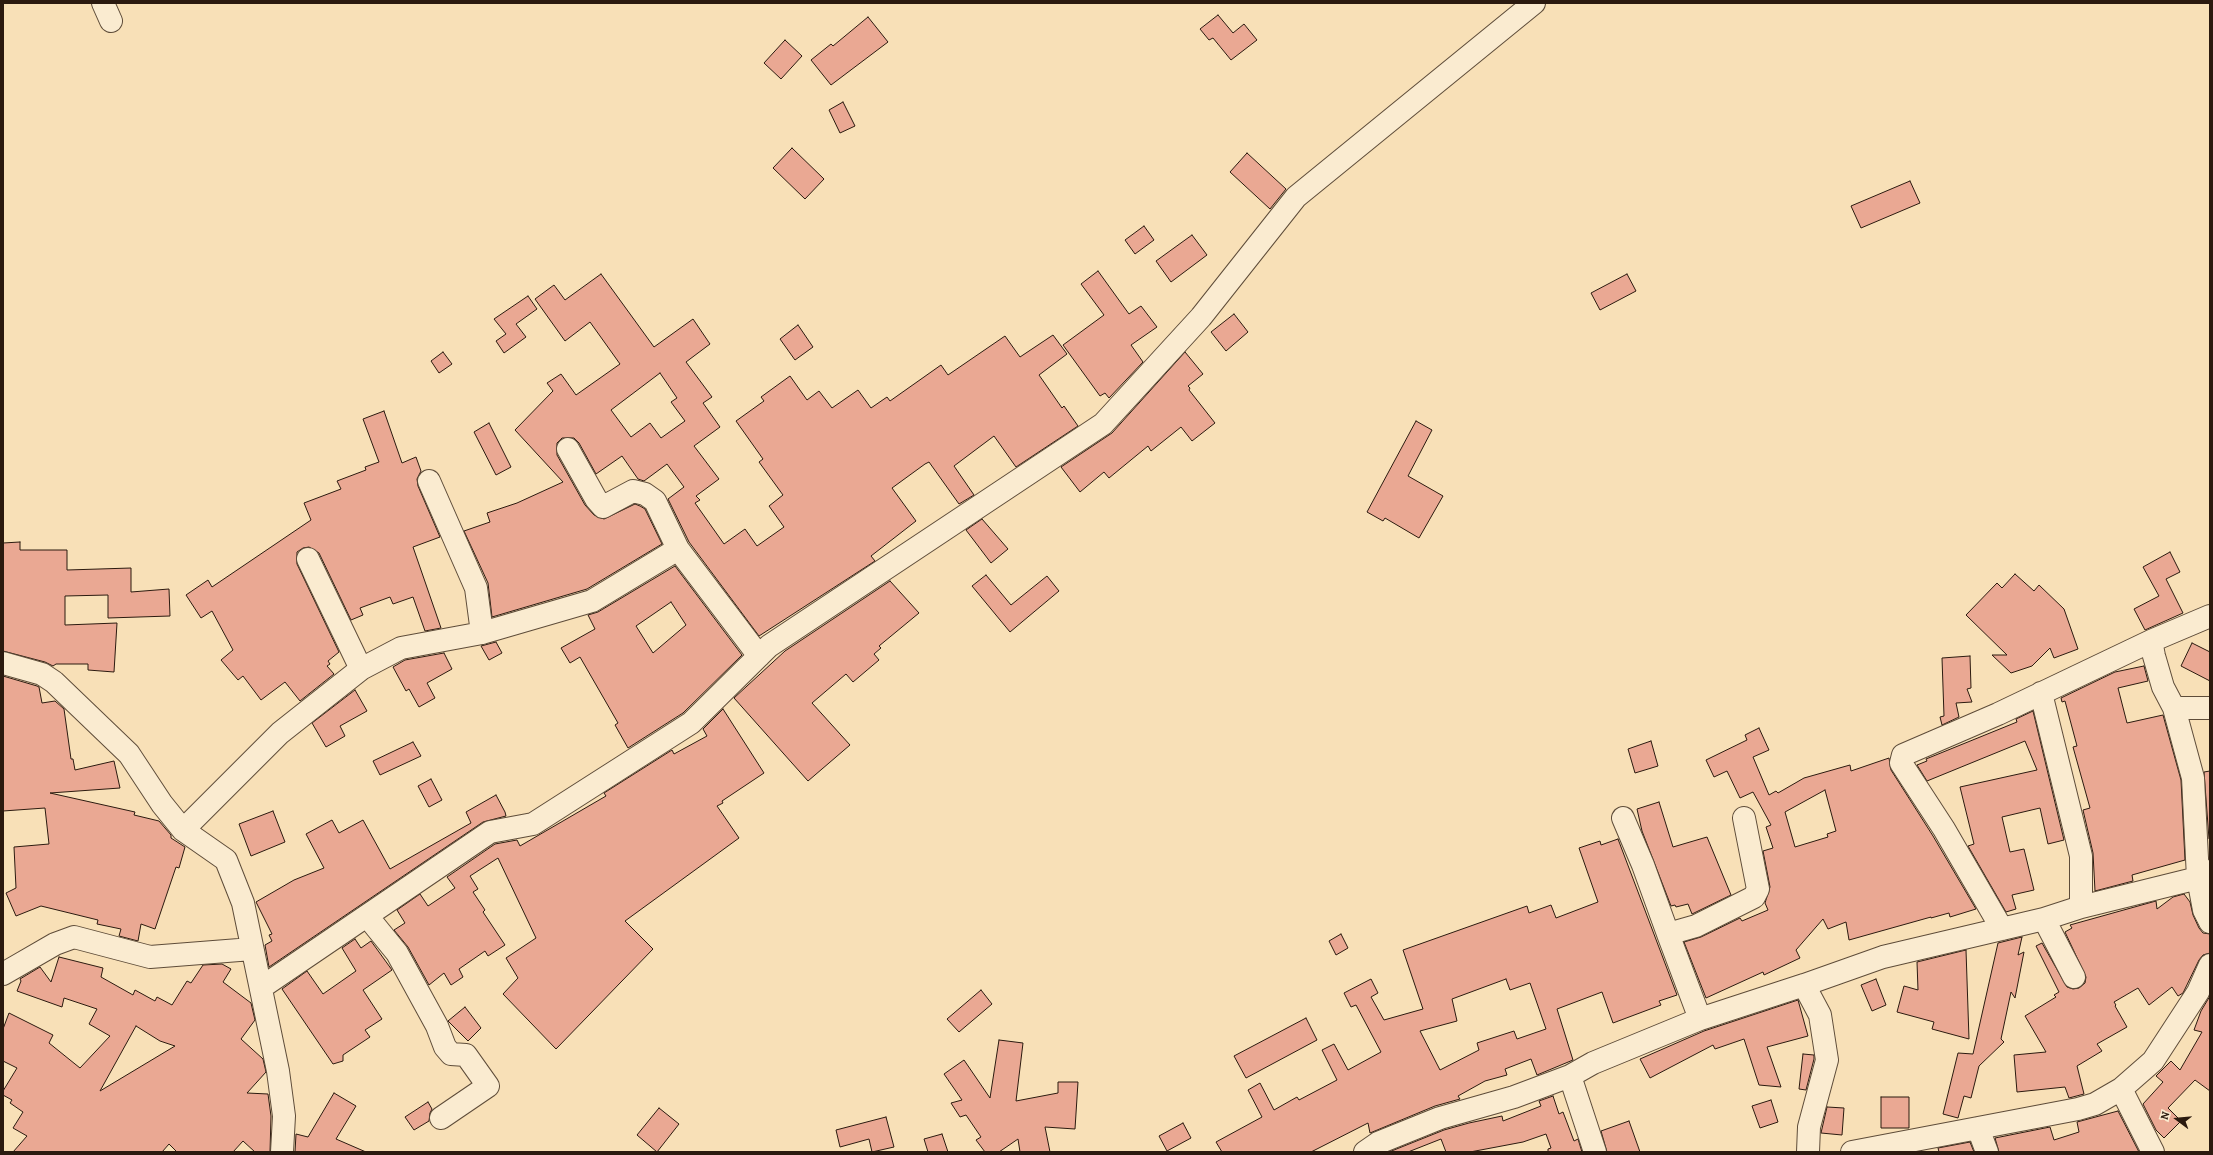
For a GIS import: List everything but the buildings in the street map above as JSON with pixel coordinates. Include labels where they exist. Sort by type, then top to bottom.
[{"type":"street","points":[[262,987],[490,832],[533,824],[691,723],[775,642],[1103,424],[1201,318],[1296,197],[1534,3]]},
{"type":"street","points":[[568,449],[596,499],[603,506],[633,491],[645,494],[655,501],[678,549],[759,656]]},
{"type":"street","points":[[429,481],[476,588],[482,633]]},
{"type":"street","points":[[183,830],[280,733],[362,669],[401,648],[482,633],[592,601],[678,549]]},
{"type":"street","points":[[308,559],[362,669]]},
{"type":"street","points":[[2002,929],[1901,759],[1902,755],[1998,714],[2151,641],[2210,616]]},
{"type":"street","points":[[2151,641],[2164,687],[2174,708],[2193,778],[2204,875],[2204,910],[2210,922]]},
{"type":"street","points":[[3,663],[42,674],[54,682],[129,754],[162,804],[183,830],[226,860],[242,903],[262,987],[278,1071],[283,1109],[282,1152]]},
{"type":"street","points":[[2041,693],[2081,856],[2081,907]]},
{"type":"street","points":[[2174,708],[2210,708]]},
{"type":"street","points":[[1623,818],[1643,865],[1700,1019]]},
{"type":"street","points":[[1668,934],[1696,926],[1754,897],[1758,889],[1744,818]]},
{"type":"street","points":[[1365,1152],[1378,1143],[1440,1118],[1514,1097],[1570,1076],[1593,1063],[1700,1019],[1804,986],[1883,957],[2044,919],[2081,907],[2204,875]]},
{"type":"street","points":[[367,916],[398,953],[437,1026],[445,1047],[451,1054],[466,1055],[488,1086],[442,1118]]},
{"type":"street","points":[[2044,919],[2074,977]]},
{"type":"street","points":[[3,974],[55,944],[74,937],[150,957],[252,949]]},
{"type":"street","points":[[1852,1152],[2078,1109],[2095,1104],[2121,1089],[2153,1061],[2198,992],[2210,965]]},
{"type":"street","points":[[1804,986],[1820,1015],[1827,1060],[1809,1127],[1808,1152]]},
{"type":"street","points":[[1570,1076],[1595,1152]]},
{"type":"street","points":[[2121,1089],[2153,1152]]},
{"type":"street","points":[[1978,1128],[1987,1152]]}]
